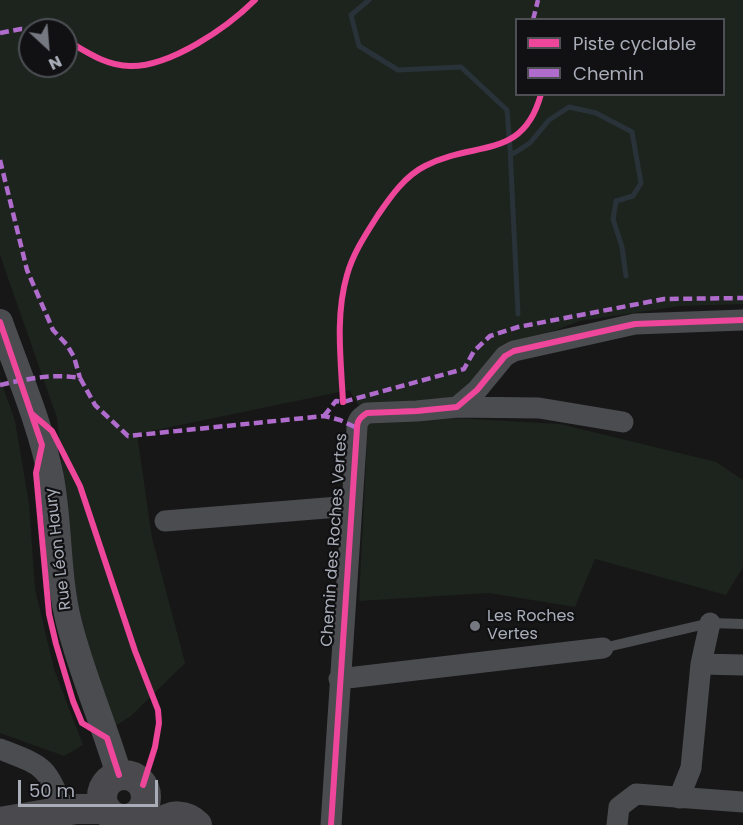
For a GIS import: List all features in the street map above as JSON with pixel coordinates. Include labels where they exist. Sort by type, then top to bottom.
[{"type":"main road","points":[[0,822],[64,810],[92,808],[122,818],[135,817],[146,803],[145,788],[138,779],[126,775],[119,775],[107,782],[104,789],[103,802],[122,818]]},
{"type":"main road","points":[[146,794],[176,822]]},
{"type":"street","points":[[457,407],[477,390],[505,356],[514,351],[634,324],[743,320]]},
{"type":"street","name":"Rue Léon Haury","points":[[0,322],[40,437],[54,496],[62,585],[68,621],[119,775]]},
{"type":"street","name":"Chemin des Roches Vertes","points":[[331,825],[357,423],[361,417],[368,413],[457,407],[539,408],[623,422]]},
{"type":"street","points":[[165,521],[351,506]]},
{"type":"street","points":[[679,798],[691,768],[701,664],[710,623]]},
{"type":"street","points":[[339,680],[603,648]]},
{"type":"street","points":[[701,664],[743,665]]},
{"type":"street","points":[[0,749],[35,763],[45,770],[64,810]]},
{"type":"street","points":[[617,825],[620,807],[636,794],[743,802]]},
{"type":"lane","points":[[603,648],[710,623],[743,624]]},
{"type":"shaded area","points":[[0,0],[743,0],[743,304],[680,306],[580,321],[508,348],[457,394],[455,418],[560,424],[716,462],[743,480],[743,567],[726,595],[595,559],[575,607],[489,593],[359,601],[368,420],[349,390],[137,434],[152,538],[185,663],[131,716],[112,728],[82,625],[67,547],[65,495],[57,418],[0,255]]},
{"type":"shaded area","points":[[0,378],[15,421],[29,504],[35,589],[54,669],[83,745],[64,756],[0,733]]},
{"type":"waterway","points":[[369,0],[351,15],[359,46],[398,70],[461,67],[507,110],[518,314]]},
{"type":"waterway","points":[[511,155],[530,143],[549,120],[569,107],[596,113],[632,132],[641,183],[633,196],[616,201],[613,219],[622,247],[626,276]]},
{"type":"marked path","points":[[534,18],[538,0]]},
{"type":"marked path","points":[[0,33],[18,30]]},
{"type":"marked path","points":[[0,160],[27,270],[53,330],[67,345],[74,357],[80,378]]},
{"type":"marked path","points":[[324,416],[336,401],[343,402],[464,369],[474,351],[490,336],[518,327],[664,299],[743,298]]},
{"type":"marked path","points":[[0,385],[50,376],[80,378],[95,405],[128,436],[324,416],[357,428]]},
{"type":"cycle path","points":[[78,47],[113,63],[130,66],[146,65],[180,53],[197,44],[229,22],[255,0]]},
{"type":"cycle path","points":[[343,402],[340,338],[343,291],[353,259],[378,215],[393,194],[418,170],[444,158],[510,139],[522,130],[533,115],[540,96]]},
{"type":"cycle path","points":[[331,825],[357,425],[360,419],[367,413],[457,407],[477,390],[505,356],[514,351],[635,324],[743,320]]},
{"type":"cycle path","points":[[0,322],[42,445],[36,473],[49,614],[56,644],[82,723],[107,738],[119,775]]},
{"type":"cycle path","points":[[32,414],[52,431],[80,486],[135,651],[158,710],[159,723],[155,747],[143,785]]},
{"type":"place","name":"Les Roches Vertes","points":[[475,626]]}]
